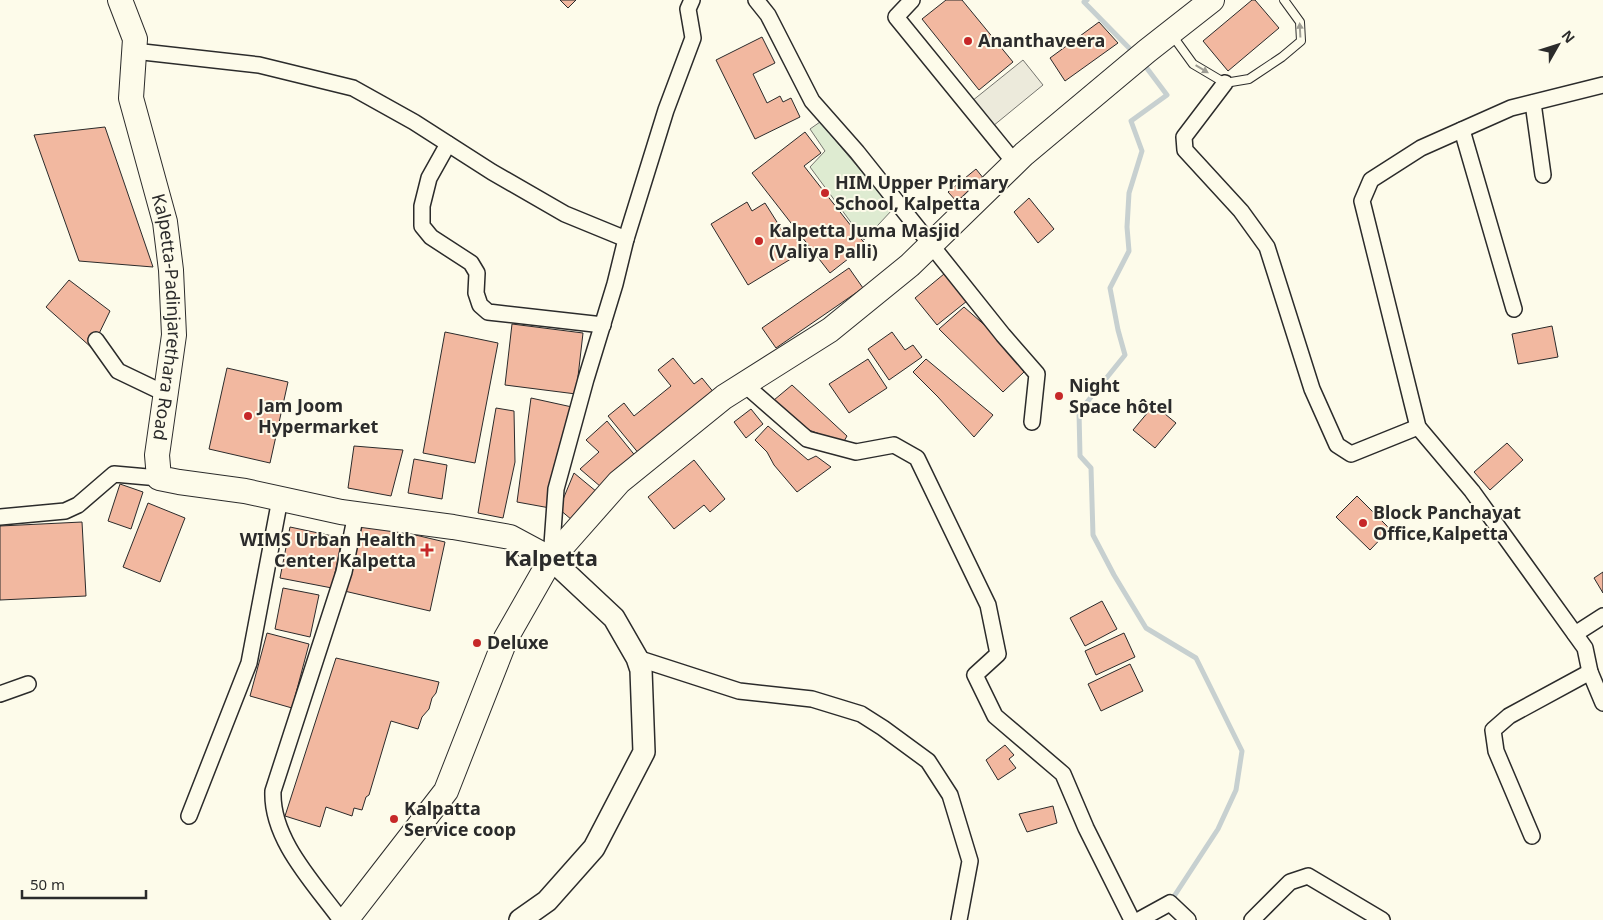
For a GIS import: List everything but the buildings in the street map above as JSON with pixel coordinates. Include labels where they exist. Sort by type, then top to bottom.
[{"type":"main road","name":"Kalpetta-Padinjarethara Road","points":[[120,0],[135,39],[131,98],[165,222],[171,270],[174,336],[157,455],[159,478]]},
{"type":"main road","points":[[344,920],[446,791],[506,638],[551,559],[619,482],[724,397],[830,330],[910,265],[1016,163],[1139,58],[1212,0]]},
{"type":"main road","points":[[159,478],[245,491],[356,514],[510,537],[551,559],[614,618],[638,658],[641,670],[644,752],[594,848],[547,901],[520,920]]},
{"type":"street","points":[[551,559],[556,489],[626,239],[666,110],[693,38],[688,9],[692,0]]},
{"type":"street","points":[[756,0],[768,15],[812,101],[857,152],[1003,335],[1037,374],[1032,422]]},
{"type":"street","points":[[912,0],[896,16],[1016,163]]},
{"type":"street","points":[[134,50],[259,65],[352,88],[414,122],[492,172],[565,214],[626,239]]},
{"type":"street","points":[[1225,83],[1184,137],[1185,150],[1241,211],[1267,247],[1312,389],[1337,445],[1352,454],[1418,427]]},
{"type":"street","points":[[1603,86],[1511,108],[1422,148],[1371,180],[1362,201],[1418,427],[1472,492],[1585,648],[1590,672],[1603,703]]},
{"type":"street","points":[[1533,103],[1543,174]]},
{"type":"street","points":[[1462,130],[1514,309]]},
{"type":"street","points":[[448,144],[429,178],[422,206],[422,226],[431,237],[471,263],[477,273],[476,293],[480,305],[488,312],[603,325]]},
{"type":"street","points":[[96,340],[118,372],[166,394]]},
{"type":"street","points":[[744,384],[807,439],[856,452],[894,445],[917,458],[988,605],[998,654],[975,675],[995,716],[1062,774],[1086,828],[1132,920]]},
{"type":"street","points":[[0,516],[65,511],[78,504],[114,474],[159,478]]},
{"type":"street","points":[[189,816],[249,663],[280,499]]},
{"type":"street","points":[[344,920],[338,916],[286,845],[272,805],[273,791],[344,572],[356,514]]},
{"type":"street","points":[[1575,634],[1603,616]]},
{"type":"street","points":[[638,658],[739,691],[812,698],[861,714],[928,761],[950,794],[970,861],[959,920]]},
{"type":"street","points":[[1532,836],[1496,751],[1493,730],[1509,716],[1590,672]]},
{"type":"street","points":[[0,694],[28,684]]},
{"type":"street","points":[[1252,920],[1290,882],[1308,876],[1382,920]]},
{"type":"street","points":[[1139,920],[1170,903],[1188,920]]},
{"type":"lane","points":[[1171,33],[1193,64],[1225,83],[1249,79],[1282,57],[1301,41],[1300,22],[1284,0]]},
{"type":"green space","points":[[820,122],[893,209],[864,240],[810,167],[825,151],[810,129]]},
{"type":"shaded area","points":[[1023,60],[1043,85],[993,126],[972,101]]},
{"type":"waterway","points":[[1087,0],[1084,2],[1134,53]]},
{"type":"waterway","points":[[1143,63],[1167,95],[1131,121],[1142,151],[1129,193],[1127,227],[1129,251],[1110,288],[1125,355],[1079,412],[1080,456],[1091,468],[1093,535],[1114,575],[1146,628],[1196,658],[1242,751],[1236,790],[1218,829],[1171,901]]},
{"type":"place","name":"Ananthaveera","points":[[968,41]]},
{"type":"place","name":"HIM Upper Primary School, Kalpetta","points":[[825,193]]},
{"type":"place","name":"Kalpetta Juma Masjid (Valiya Palli)","points":[[759,241]]},
{"type":"place","name":"Night Space hôtel","points":[[1059,396]]},
{"type":"place","name":"Jam Joom Hypermarket","points":[[248,416]]},
{"type":"place","name":"Block Panchayat Office,Kalpetta","points":[[1363,523]]},
{"type":"place","name":"WIMS Urban Health Center Kalpetta","points":[[427,550]]},
{"type":"place","name":"Deluxe","points":[[477,643]]},
{"type":"place","name":"Kalpatta Service coop","points":[[394,819]]},
{"type":"district","name":"Kalpetta","points":[[551,558]]}]
